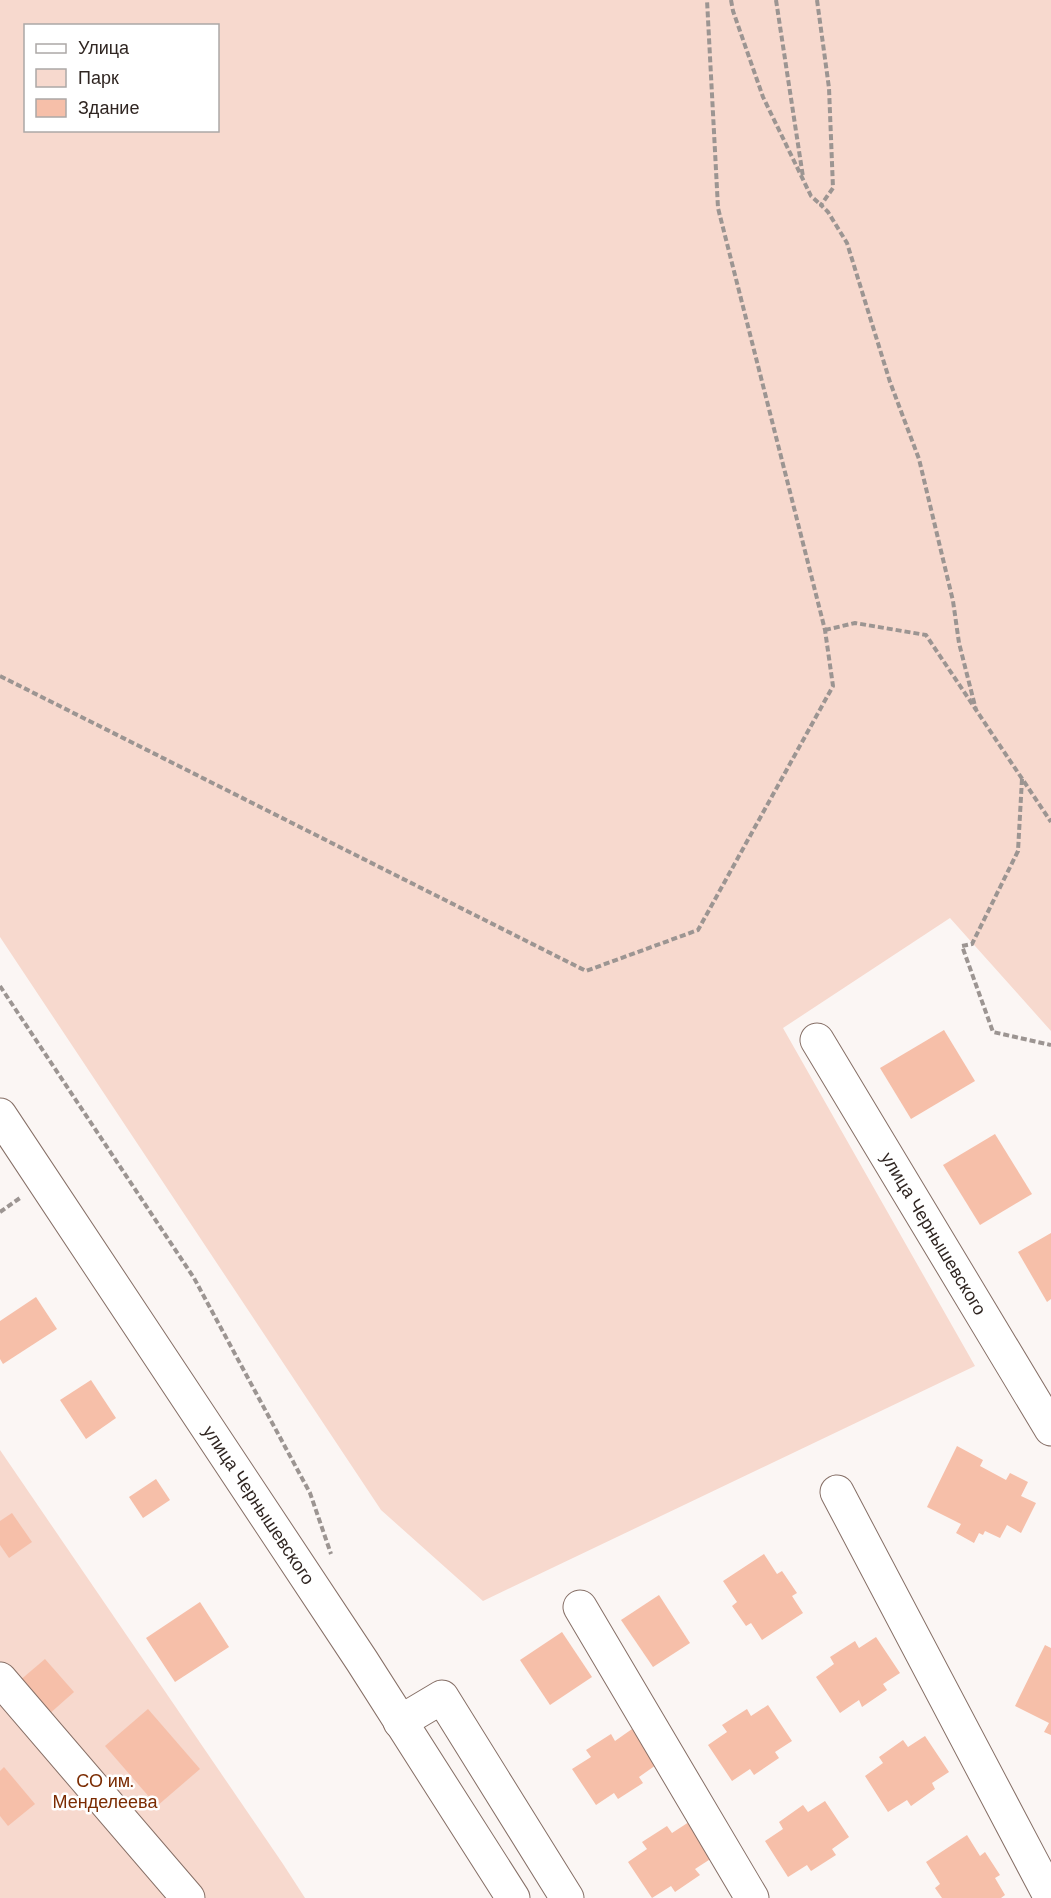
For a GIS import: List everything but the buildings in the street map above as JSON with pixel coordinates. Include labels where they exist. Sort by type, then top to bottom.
[{"type":"street","name":"улица Чернышевского","points":[[817,1040],[1051,1429]]},
{"type":"street","name":"улица Чернышевского","points":[[0,1115],[400,1722],[513,1898]]},
{"type":"street","points":[[837,1492],[1051,1898]]},
{"type":"street","points":[[580,1607],[752,1898]]},
{"type":"street","points":[[0,1679],[188,1898]]},
{"type":"street","points":[[400,1722],[442,1697],[567,1898]]},
{"type":"path","points":[[0,676],[586,971],[698,930],[833,686],[825,630],[718,207],[707,0]]},
{"type":"path","points":[[731,0],[763,97],[811,196],[828,212],[848,243],[890,382],[919,459],[953,601],[958,643],[976,710]]},
{"type":"path","points":[[776,0],[804,182]]},
{"type":"path","points":[[817,0],[829,88],[834,188],[821,206]]},
{"type":"path","points":[[825,630],[855,622],[926,635],[1051,822]]},
{"type":"path","points":[[1022,779],[1018,851],[972,944],[962,946],[993,1032],[1051,1045]]},
{"type":"path","points":[[0,986],[194,1278],[310,1493],[334,1564]]},
{"type":"green space","points":[[0,0],[1051,0],[1051,1031],[950,918],[783,1028],[975,1366],[483,1601],[381,1510],[0,937]]},
{"type":"green space","name":"СО им. Менделеева","points":[[0,1450],[283,1864],[305,1898],[0,1898]]}]
